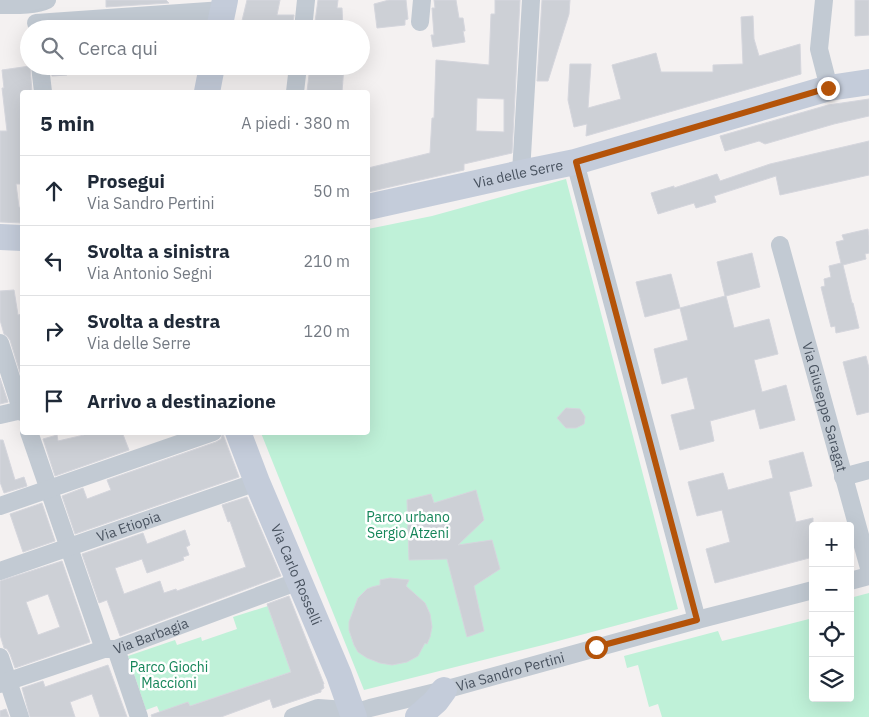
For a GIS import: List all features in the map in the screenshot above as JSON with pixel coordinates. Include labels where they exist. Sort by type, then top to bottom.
[{"type":"street","points":[[304,20],[306,0]]},
{"type":"street","points":[[420,22],[422,0]]},
{"type":"street","points":[[520,173],[532,0]]},
{"type":"street","points":[[824,0],[819,49],[828,88]]},
{"type":"street","points":[[0,6],[41,2],[37,20]]},
{"type":"street","points":[[122,20],[222,13]]},
{"type":"street","points":[[41,75],[43,90]]},
{"type":"street","points":[[207,90],[210,75]]},
{"type":"street","points":[[296,90],[297,75]]},
{"type":"street","name":"Via delle Serre","points":[[370,207],[576,162],[828,88],[869,82]]},
{"type":"street","points":[[576,162],[697,620]]},
{"type":"street","points":[[0,237],[20,238]]},
{"type":"street","name":"Via Giuseppe Saragat","points":[[780,245],[869,568]]},
{"type":"street","points":[[0,343],[20,405]]},
{"type":"street","points":[[0,415],[20,411]]},
{"type":"street","points":[[30,435],[69,548],[139,717]]},
{"type":"street","points":[[0,506],[204,435]]},
{"type":"street","name":"Via Carlo Rosselli","points":[[239,435],[257,482],[339,675],[346,715]]},
{"type":"street","points":[[843,477],[869,470]]},
{"type":"street","name":"Via Etiopia","points":[[0,571],[257,482]]},
{"type":"street","points":[[854,580],[869,576]]},
{"type":"street","name":"Via Barbagia","points":[[4,682],[110,649],[299,581]]},
{"type":"street","name":"Via Sandro Pertini","points":[[293,717],[318,708],[346,715],[809,591]]},
{"type":"street","points":[[0,657],[4,682],[20,717]]},
{"type":"street","points":[[418,717],[436,701],[444,690]]},
{"type":"green space","name":"Parco urbano Sergio Atzeni","points":[[566,179],[678,609],[364,690],[262,435],[370,435],[370,229],[432,216]]},
{"type":"green space","points":[[869,593],[869,717],[662,717],[658,704],[649,707],[638,665],[627,668],[624,656],[718,631],[722,641],[809,619],[809,702],[854,702],[854,597]]},
{"type":"green space","name":"Parco Giochi Maccioni","points":[[268,606],[291,672],[190,706],[188,702],[160,713],[157,706],[146,710],[128,656],[175,640],[177,645],[201,637],[202,641],[237,629],[233,617]]},
{"type":"building","points":[[106,0],[166,0],[169,3],[106,7]]},
{"type":"building","points":[[247,0],[280,0],[277,15],[294,15],[293,20],[242,20]]},
{"type":"building","points":[[318,0],[338,0],[337,8],[342,8],[343,20],[315,20]]},
{"type":"building","points":[[389,0],[406,0],[408,19],[405,20],[405,25],[377,28],[374,4]]},
{"type":"building","points":[[434,0],[456,0],[459,18],[463,18],[465,42],[433,47],[431,35],[434,35],[432,8],[435,8]]},
{"type":"building","points":[[495,0],[520,0],[512,153],[464,164],[464,170],[370,192],[370,168],[430,153],[432,118],[434,118],[436,60],[489,65],[491,14],[495,14]],"holes":[[[477,98],[504,99],[504,132],[476,131]]]},
{"type":"building","points":[[542,0],[570,0],[569,14],[548,81],[537,81]]},
{"type":"building","points":[[855,0],[869,0],[869,35],[855,36]]},
{"type":"building","points":[[753,16],[754,39],[759,56],[800,44],[801,74],[586,136],[587,124],[574,127],[568,100],[570,64],[591,64],[588,108],[621,99],[612,65],[656,53],[661,72],[713,72],[713,65],[743,64],[741,17]]},
{"type":"building","points":[[20,67],[20,75],[31,75],[32,90],[20,90],[20,184],[16,184],[20,208],[20,223],[0,222],[0,131],[7,131],[2,70]]},
{"type":"building","points":[[309,75],[343,75],[342,90],[307,90]]},
{"type":"building","points":[[869,99],[869,116],[765,144],[759,141],[725,151],[720,136],[828,105]]},
{"type":"building","points":[[869,141],[869,175],[780,195],[776,176],[714,196],[716,202],[696,208],[694,203],[658,214],[651,193],[674,186],[674,188],[717,174],[720,181],[770,164]]},
{"type":"building","points":[[868,229],[869,253],[865,254],[866,259],[843,265],[859,328],[836,333],[835,326],[831,327],[821,287],[825,286],[824,279],[831,277],[829,266],[841,263],[836,242],[844,240],[842,235]]},
{"type":"building","points":[[752,253],[760,287],[726,296],[734,328],[769,319],[778,354],[754,360],[762,392],[786,385],[795,420],[760,429],[755,409],[710,421],[714,441],[680,450],[671,415],[695,409],[687,377],[662,384],[654,349],[688,340],[680,308],[725,296],[717,262]]},
{"type":"building","points":[[671,274],[680,308],[645,317],[636,282]]},
{"type":"building","points":[[14,290],[18,315],[20,314],[20,372],[10,340],[4,334],[0,320],[0,291]]},
{"type":"building","points":[[866,356],[869,368],[869,412],[857,415],[843,362]]},
{"type":"building","points":[[0,378],[8,402],[0,404]]},
{"type":"building","points":[[566,408],[580,409],[585,417],[584,424],[576,428],[566,428],[557,418]]},
{"type":"building","points":[[57,435],[58,441],[84,435],[123,435],[129,450],[55,476],[43,439]]},
{"type":"building","points":[[224,435],[239,477],[75,534],[62,496],[83,488],[87,499],[111,490],[107,480],[221,439]]},
{"type":"building","points":[[0,440],[3,440],[15,480],[24,477],[27,486],[4,493],[0,482]]},
{"type":"building","points":[[803,452],[812,486],[789,492],[796,522],[813,518],[813,522],[809,522],[809,558],[715,583],[706,549],[730,542],[722,510],[697,516],[688,482],[723,473],[728,490],[773,478],[769,461]]},
{"type":"building","points":[[476,490],[484,520],[458,545],[492,540],[500,569],[474,586],[484,631],[467,637],[447,559],[409,560],[407,500],[431,494],[434,503]]},
{"type":"building","points":[[247,497],[281,576],[120,636],[107,600],[99,603],[82,554],[143,533],[147,544],[185,530],[190,545],[186,547],[189,555],[183,557],[184,560],[147,573],[142,559],[115,568],[124,594],[160,581],[164,593],[176,589],[177,591],[246,567],[230,521],[228,522],[222,505]]},
{"type":"building","points":[[42,503],[55,541],[23,552],[10,514]]},
{"type":"building","points":[[62,561],[90,642],[15,668],[10,654],[4,648],[0,635],[0,581]],"holes":[[[48,594],[60,627],[38,635],[26,602]]]},
{"type":"building","points":[[390,578],[409,580],[406,586],[425,603],[430,614],[432,627],[427,644],[425,643],[418,656],[407,662],[392,665],[380,663],[358,652],[349,630],[349,622],[358,598],[367,589],[380,585],[380,580]]},
{"type":"building","points":[[289,596],[324,684],[321,692],[273,708],[270,699],[221,717],[152,717],[151,715],[188,702],[190,706],[291,672],[267,604]]},
{"type":"building","points":[[108,665],[127,717],[100,717],[92,694],[70,702],[75,717],[30,717],[22,688],[43,681],[45,687]]},
{"type":"building","points":[[6,709],[9,717],[0,717],[0,711]]},
{"type":"route","points":[[596,647],[697,620],[576,162],[828,88]]}]
